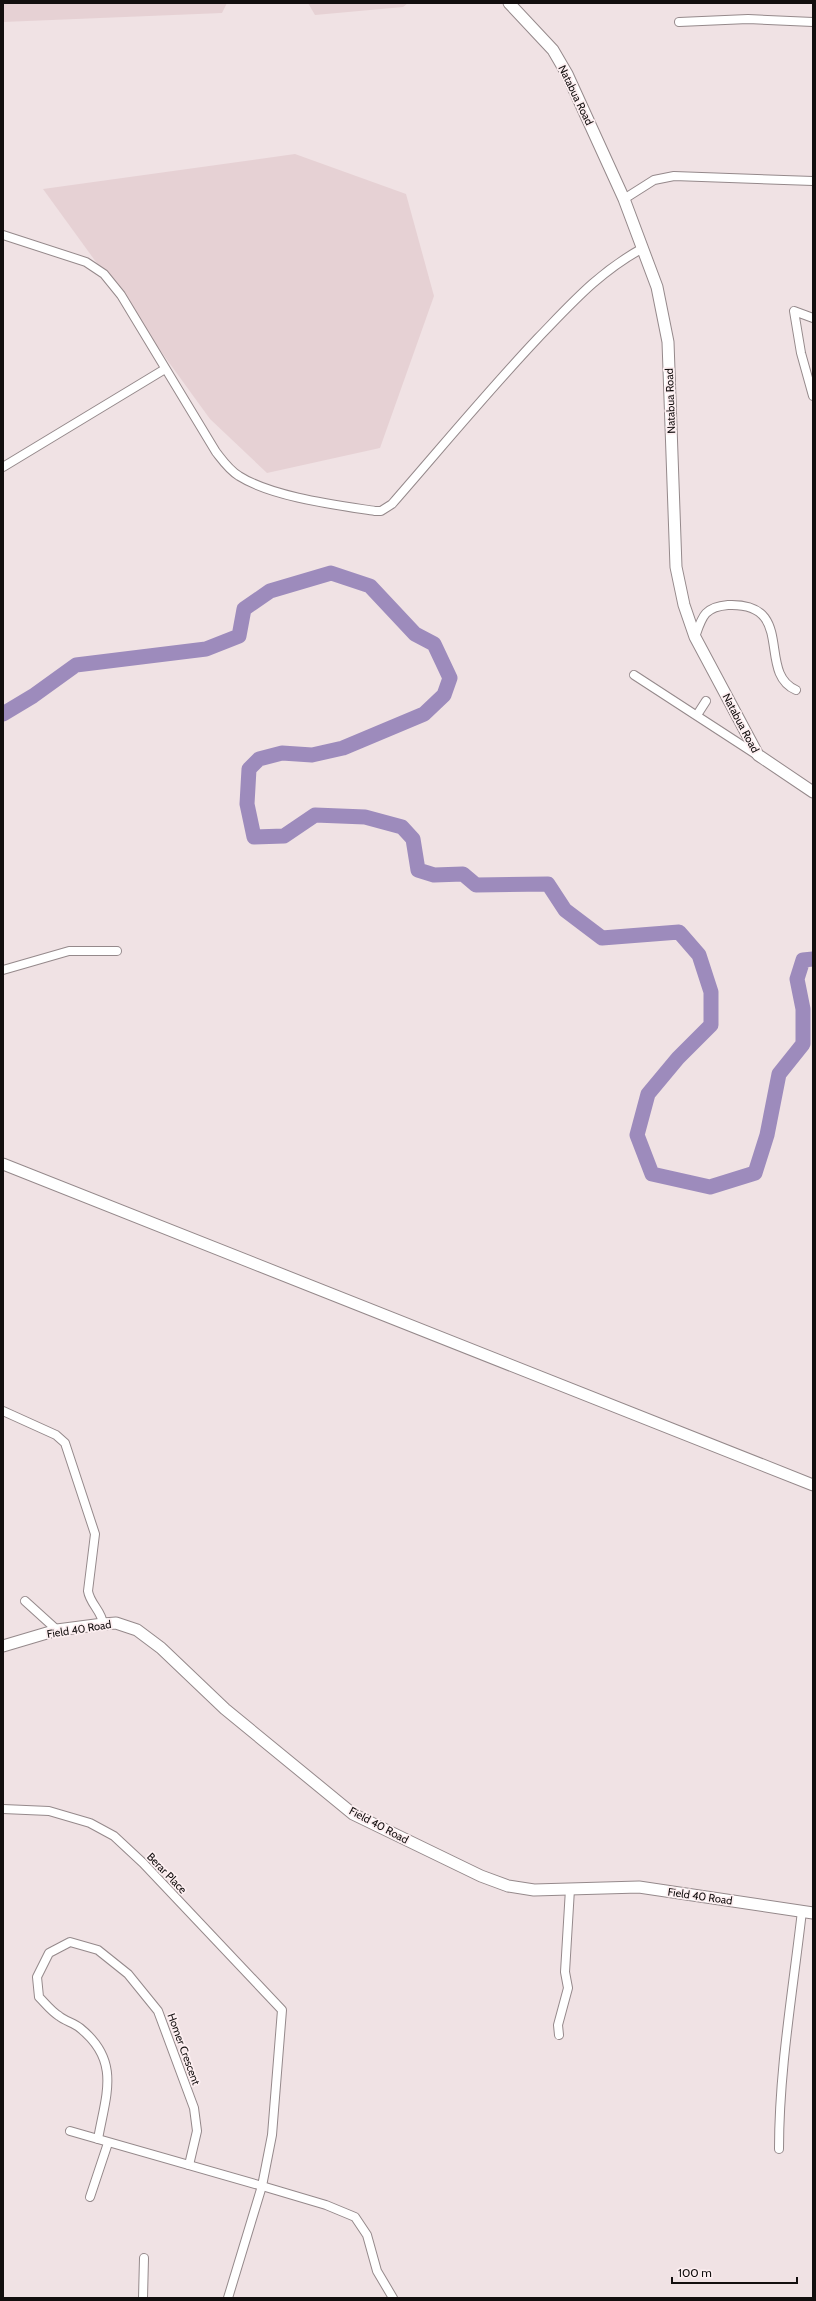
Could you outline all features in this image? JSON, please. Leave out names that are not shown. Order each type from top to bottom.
[{"type":"street","name":"Natabua Road","points":[[512,4],[553,50],[567,74],[624,199],[657,287],[668,342],[676,567],[684,605],[695,637],[758,755],[813,792]]},
{"type":"street","points":[[679,22],[748,19],[813,22]]},
{"type":"street","points":[[624,199],[654,180],[674,176],[813,181]]},
{"type":"street","points":[[3,235],[75,258],[104,274],[121,296],[216,452],[228,467],[239,476],[264,488],[292,495],[338,505],[381,511],[392,504],[509,369],[589,284],[620,260],[643,248]]},
{"type":"street","points":[[813,318],[794,311],[801,353],[813,396]]},
{"type":"street","points":[[3,466],[165,369]]},
{"type":"street","points":[[695,637],[703,615],[711,608],[730,605],[748,608],[763,614],[771,625],[773,649],[783,678],[796,690]]},
{"type":"street","points":[[634,675],[758,755]]},
{"type":"street","points":[[697,715],[706,701]]},
{"type":"street","points":[[3,970],[69,951],[117,951]]},
{"type":"street","points":[[3,1164],[813,1485]]},
{"type":"street","points":[[3,1411],[56,1435],[65,1443],[95,1534],[88,1591],[89,1599],[103,1618],[103,1624]]},
{"type":"street","points":[[25,1601],[57,1630]]},
{"type":"street","name":"Field 40 Road","points":[[3,1646],[57,1630],[103,1624],[116,1623],[137,1630],[161,1648],[225,1709],[354,1814],[481,1876],[508,1886],[534,1890],[639,1887],[813,1913]]},
{"type":"street","name":"Berar Place","points":[[3,1810],[49,1811],[90,1823],[114,1836],[143,1863],[282,2010],[272,2135],[262,2186]]},
{"type":"street","points":[[559,2035],[558,2025],[568,1988],[565,1972],[570,1889]]},
{"type":"street","points":[[779,2149],[779,2124],[786,2044],[802,1911]]},
{"type":"street","name":"Homer Crescent","points":[[98,2138],[107,2087],[108,2065],[98,2046],[80,2027],[59,2016],[38,1997],[37,1977],[49,1953],[70,1942],[98,1950],[116,1964],[128,1974],[158,2011],[194,2108],[197,2131],[188,2165]]},
{"type":"street","points":[[70,2131],[98,2138],[108,2144],[188,2165],[326,2205],[355,2217],[366,2235],[377,2270],[393,2298]]},
{"type":"street","points":[[90,2197],[108,2144]]},
{"type":"street","points":[[228,2298],[262,2186]]},
{"type":"street","points":[[143,2298],[144,2258]]},
{"type":"shaded area","points":[[3,3],[227,3],[222,13],[3,22]]},
{"type":"shaded area","points":[[308,3],[408,3],[403,7],[315,15]]},
{"type":"shaded area","points":[[295,154],[406,194],[434,296],[380,448],[267,473],[210,419],[43,189]]},
{"type":"waterway","points":[[3,714],[33,696],[76,665],[206,649],[239,636],[244,609],[270,591],[331,573],[370,586],[415,634],[434,644],[450,678],[444,695],[424,714],[343,748],[312,755],[282,753],[259,759],[249,769],[247,804],[254,837],[284,836],[315,815],[365,817],[402,827],[413,839],[418,870],[434,875],[463,874],[476,885],[548,884],[565,910],[602,938],[679,932],[699,955],[711,992],[711,1025],[678,1058],[648,1094],[637,1135],[652,1174],[710,1187],[755,1173],[767,1135],[779,1074],[803,1044],[803,1009],[797,979],[803,960],[813,959]]}]
